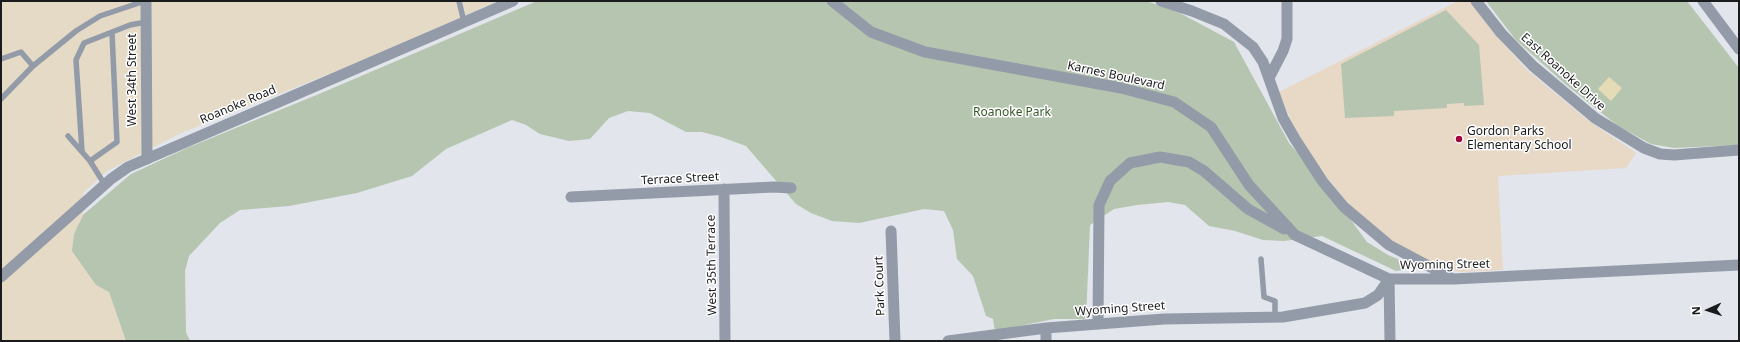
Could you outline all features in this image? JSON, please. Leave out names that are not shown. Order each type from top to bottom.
[{"type":"street","name":"West 34th Street","points":[[145,1],[147,159]]},
{"type":"street","name":"Roanoke Road","points":[[1,277],[105,185],[128,167],[513,1]]},
{"type":"street","name":"Karnes Boulevard","points":[[832,1],[871,32],[925,52],[1121,88],[1174,102],[1211,127],[1249,185],[1295,235],[1389,279]]},
{"type":"street","points":[[1161,1],[1192,10],[1224,24],[1253,47],[1263,62],[1283,118],[1323,182],[1344,207],[1389,245],[1454,279]]},
{"type":"street","points":[[1269,78],[1283,51],[1287,39],[1287,1]]},
{"type":"street","name":"East Roanoke Drive","points":[[1476,1],[1501,33],[1576,104],[1595,118],[1644,148],[1660,154],[1674,155],[1739,150]]},
{"type":"street","points":[[1703,1],[1739,49]]},
{"type":"street","points":[[1098,324],[1098,205],[1110,181],[1130,163],[1160,157],[1189,162],[1204,171],[1248,209],[1295,235]]},
{"type":"street","name":"Terrace Street","points":[[571,197],[724,189],[774,187],[791,188]]},
{"type":"street","name":"West 35th Terrace","points":[[724,189],[726,341]]},
{"type":"street","name":"Park Court","points":[[891,231],[895,341]]},
{"type":"street","name":"Wyoming Street","points":[[948,341],[1046,328],[1164,319],[1275,317],[1365,303],[1378,294],[1389,279],[1454,279],[1739,264]]},
{"type":"street","points":[[1389,279],[1390,341]]},
{"type":"street","points":[[1046,328],[1046,341]]},
{"type":"lane","points":[[1,99],[33,66],[76,31],[100,16],[145,1]]},
{"type":"lane","points":[[459,1],[464,22]]},
{"type":"lane","points":[[82,152],[76,60],[84,44],[130,25],[146,22]]},
{"type":"lane","points":[[90,161],[117,142],[112,33]]},
{"type":"lane","points":[[1,59],[21,52],[33,66]]},
{"type":"lane","points":[[68,136],[90,161],[105,185]]},
{"type":"lane","points":[[1261,259],[1264,297],[1274,301],[1275,317]]},
{"type":"shaded area","points":[[1,1],[498,1],[351,65],[179,134],[107,171],[83,193],[83,215],[74,234],[96,285],[109,292],[126,341],[1,341]]},
{"type":"shaded area","name":"Gordon Parks Elementary School","points":[[1458,1],[1470,1],[1488,26],[1526,69],[1586,119],[1636,153],[1626,168],[1498,176],[1503,270],[1459,272],[1430,264],[1389,242],[1349,205],[1315,162],[1293,125],[1279,92]]},
{"type":"green space","name":"Roanoke Park","points":[[537,1],[1146,1],[1176,11],[1234,42],[1289,143],[1323,182],[1367,242],[1388,255],[1405,262],[1406,268],[1396,271],[1322,236],[1284,241],[1263,240],[1235,231],[1209,226],[1185,205],[1168,202],[1137,205],[1114,209],[1090,225],[1086,319],[1054,319],[995,331],[993,319],[986,316],[973,276],[957,259],[953,230],[944,211],[924,209],[859,223],[832,221],[811,213],[796,204],[746,146],[702,132],[686,132],[650,113],[628,111],[609,118],[590,139],[569,141],[540,134],[526,125],[512,120],[446,149],[412,176],[357,193],[289,206],[240,210],[220,223],[189,256],[185,271],[186,332],[190,341],[126,341],[109,292],[96,285],[72,251],[74,234],[83,215],[131,174],[187,148],[319,94]]},
{"type":"green space","points":[[1486,1],[1687,1],[1739,68],[1739,145],[1674,148],[1651,144],[1618,126],[1564,83],[1515,39]]},
{"type":"green space","points":[[1446,10],[1479,45],[1484,105],[1464,106],[1464,103],[1447,104],[1447,108],[1394,111],[1394,116],[1345,118],[1341,64]]},
{"type":"sand","points":[[1609,77],[1622,88],[1611,101],[1598,89]]},
{"type":"place","name":"Gordon Parks Elementary School","points":[[1459,139]]}]
